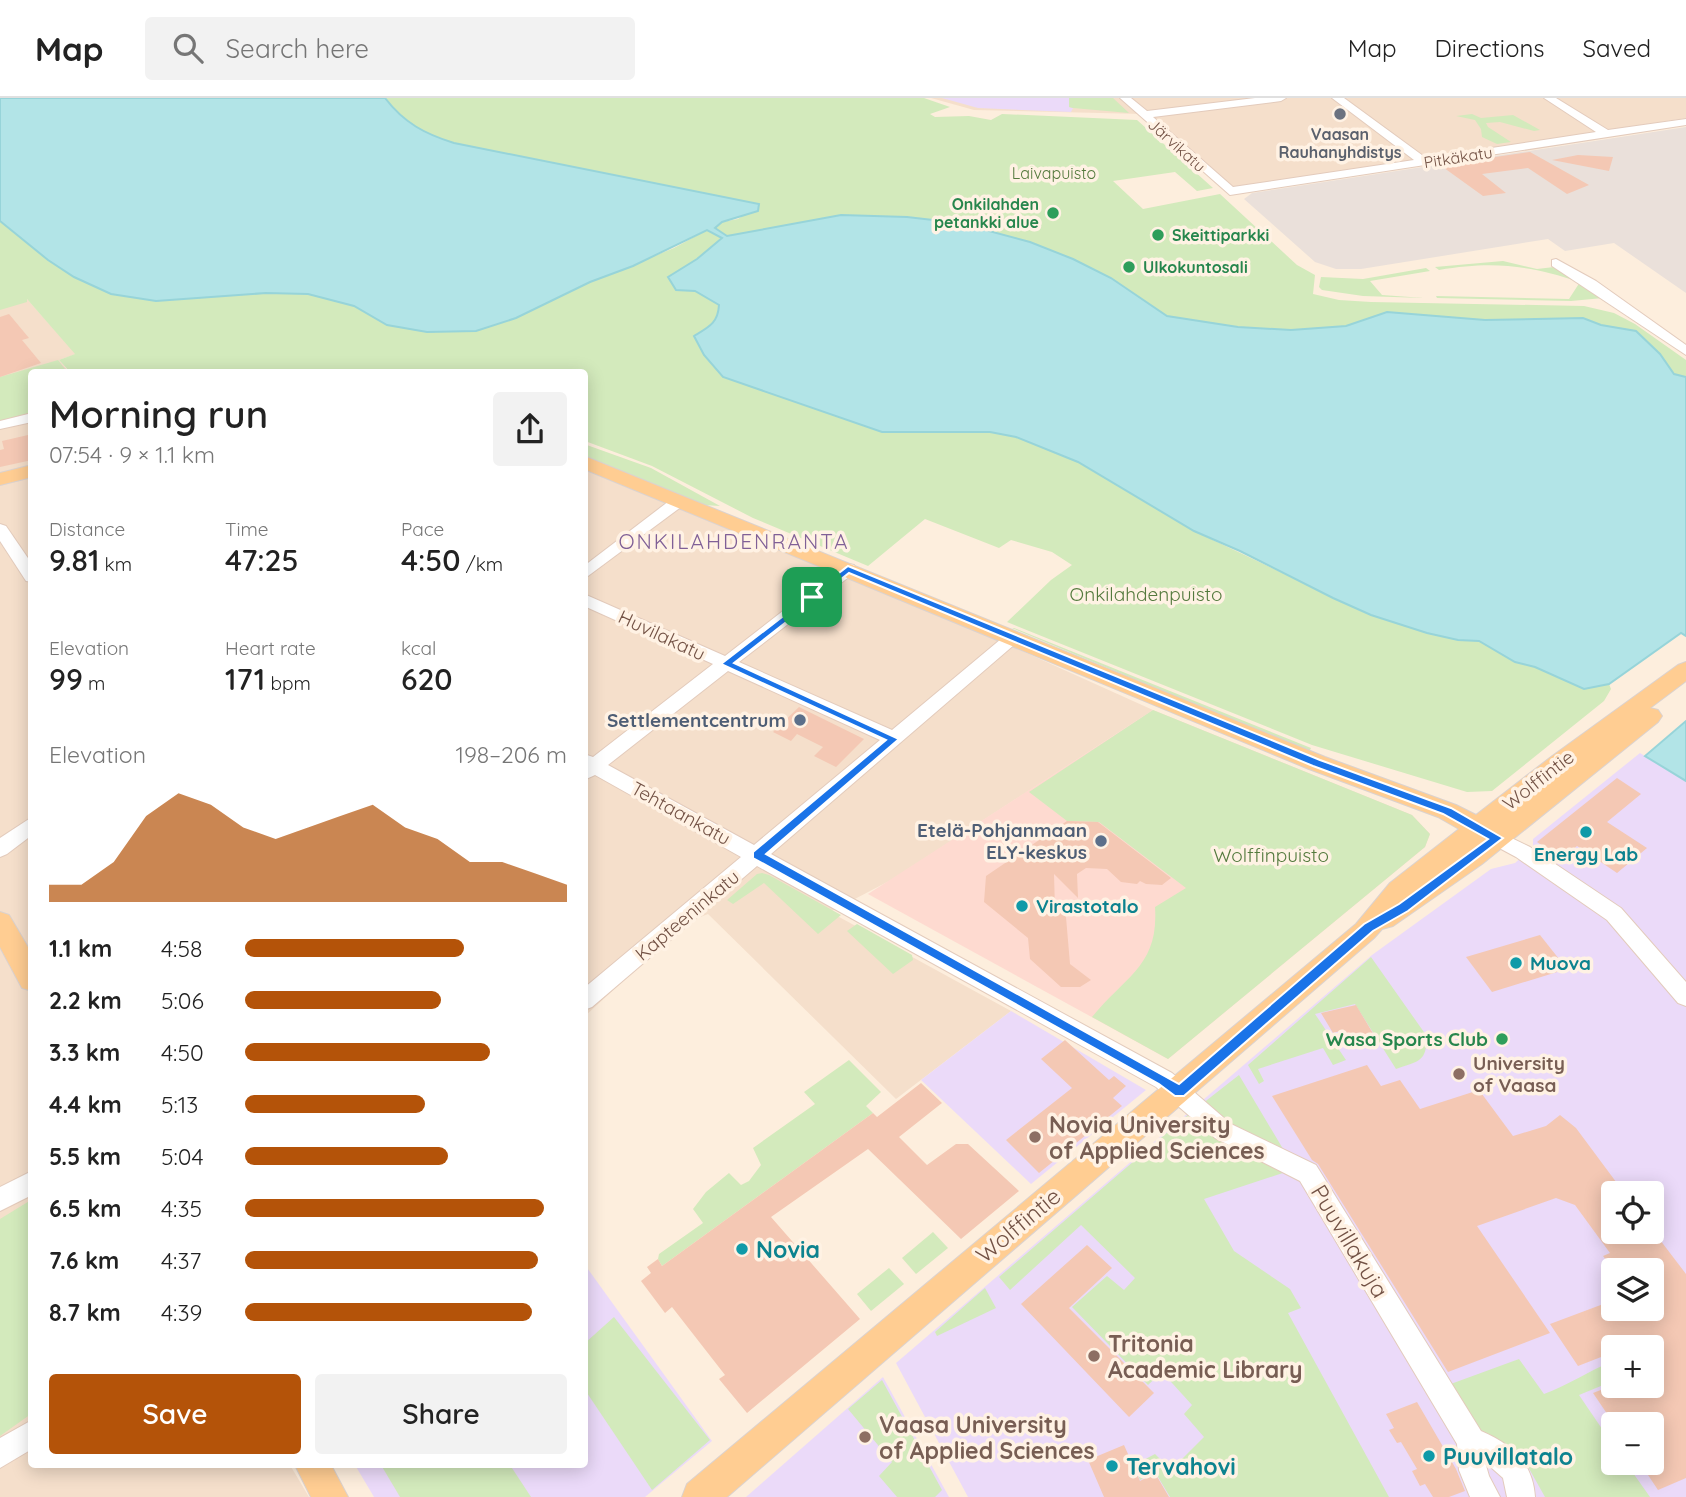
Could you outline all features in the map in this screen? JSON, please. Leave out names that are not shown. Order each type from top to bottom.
[{"type":"main road","points":[[588,464],[1317,763],[1447,811],[1487,833]]},
{"type":"main road","points":[[0,479],[28,472]]},
{"type":"main road","name":"Wolffintie","points":[[1487,833],[1559,763],[1686,670]]},
{"type":"main road","name":"Wolffintie","points":[[700,1497],[975,1261],[1180,1092],[1369,928],[1399,890],[1487,833],[1686,689]]},
{"type":"main road","points":[[0,922],[28,973]]},
{"type":"main road","points":[[314,1468],[330,1497]]},
{"type":"street","name":"Järvikatu","points":[[1125,98],[1230,191]]},
{"type":"street","points":[[1144,115],[1281,98]]},
{"type":"street","points":[[1336,98],[1423,162]]},
{"type":"street","points":[[1549,98],[1606,134]]},
{"type":"street","name":"Pitkäkatu","points":[[1230,191],[1686,122]]},
{"type":"street","points":[[1556,263],[1591,284],[1686,351]]},
{"type":"street","points":[[0,425],[28,418]]},
{"type":"street","points":[[588,571],[679,500]]},
{"type":"street","points":[[0,529],[28,571]]},
{"type":"street","points":[[588,767],[848,569]]},
{"type":"street","name":"Huvilakatu","points":[[588,601],[894,739]]},
{"type":"street","name":"Kapteeninkatu","points":[[588,998],[1013,638]]},
{"type":"street","name":"Tehtaankatu","points":[[588,767],[757,855],[1158,1076],[1180,1092]]},
{"type":"street","points":[[0,849],[28,827]]},
{"type":"street","points":[[1487,833],[1523,852],[1614,915],[1686,997]]},
{"type":"street","name":"Puuvillakuja","points":[[1180,1092],[1190,1104],[1223,1131],[1308,1173],[1471,1441],[1470,1459],[1474,1477],[1486,1497]]},
{"type":"street","points":[[0,1200],[28,1184]]},
{"type":"street","points":[[0,1454],[28,1436]]},
{"type":"street","points":[[1471,1441],[1493,1449],[1511,1463],[1522,1485],[1521,1497]]},
{"type":"shaded area","points":[[931,98],[1686,98],[1686,118],[1225,189],[1142,114],[974,110]]},
{"type":"shaded area","points":[[942,98],[1069,98],[1069,107],[1073,108],[1071,112],[978,108]]},
{"type":"shaded area","points":[[1686,127],[1686,293],[1614,243],[1565,251],[1548,239],[1361,269],[1336,269],[1315,262],[1244,199],[1252,193]]},
{"type":"shaded area","points":[[27,299],[76,354],[59,360],[67,369],[28,369],[28,1468],[292,1468],[309,1497],[0,1497],[0,308]]},
{"type":"shaded area","points":[[588,471],[1002,642],[1153,710],[891,880],[830,912],[1011,1011],[896,1099],[708,914],[688,922],[588,1013]]},
{"type":"shaded area","name":"Wolffinpuisto","points":[[1153,710],[1412,815],[1430,834],[1425,847],[1168,1059],[868,894]]},
{"type":"shaded area","name":"University of Vaasa","points":[[1640,753],[1686,781],[1686,1497],[968,1497],[896,1363],[1372,955],[1491,869],[1515,863],[1533,847],[1533,839]]},
{"type":"shaded area","name":"Novia University of Applied Sciences","points":[[1011,1011],[1146,1090],[1031,1184],[921,1080]]},
{"type":"shaded area","points":[[588,1269],[712,1441],[645,1497],[374,1497],[357,1468],[588,1468]]},
{"type":"shaded area","name":"Vaasa University of Applied Sciences","points":[[883,1377],[949,1497],[746,1497]]},
{"type":"green space","name":"Laivapuisto","points":[[385,98],[924,98],[950,107],[930,114],[935,117],[969,116],[991,120],[1002,114],[1137,120],[1213,188],[1197,191],[1175,172],[1113,181],[1143,209],[1220,194],[1297,265],[1315,275],[1313,294],[1339,300],[1371,302],[1584,306],[1614,313],[1635,324],[1686,360],[1686,377],[1674,374],[1660,354],[1636,331],[1601,325],[1583,318],[1485,320],[1387,312],[1346,326],[1291,330],[1238,327],[1167,316],[1111,278],[1073,259],[1030,242],[959,223],[907,217],[841,215],[727,236],[715,228],[722,222],[738,219],[759,204],[454,143],[416,127],[399,114]]},
{"type":"green space","points":[[1069,98],[1113,98],[1129,113],[1069,107]]},
{"type":"green space","points":[[1472,114],[1481,118],[1513,115],[1540,130],[1534,131],[1500,122],[1486,123],[1511,142],[1497,144],[1482,137],[1481,129],[1475,120],[1456,116]]},
{"type":"green space","name":"Onkilahdenpuisto","points":[[0,221],[24,240],[197,298],[266,293],[308,294],[354,306],[387,325],[427,332],[476,331],[516,318],[590,282],[674,248],[707,230],[722,238],[697,259],[668,277],[676,290],[695,291],[719,305],[718,316],[711,326],[723,377],[882,432],[990,432],[1016,437],[1078,462],[1194,531],[1371,615],[1427,633],[1458,640],[1479,641],[1515,662],[1535,667],[1584,689],[1609,684],[1611,689],[1604,701],[1492,791],[1467,792],[1312,745],[1007,622],[1051,580],[1072,565],[1052,552],[1011,540],[999,548],[925,519],[868,566],[753,518],[652,466],[588,442],[588,369],[67,369],[59,360],[75,354],[27,299],[27,302],[0,310]]},
{"type":"green space","points":[[1503,261],[1537,269],[1554,267],[1582,282],[1603,298],[1571,301],[1437,298],[1436,296],[1569,299],[1580,282],[1510,266],[1439,270],[1435,267]]},
{"type":"green space","points":[[1426,268],[1430,271],[1370,281],[1382,295],[1424,298],[1363,296],[1322,290],[1319,287],[1321,277],[1363,279]]},
{"type":"green space","points":[[58,360],[65,369],[28,369],[28,414],[0,421],[0,377]]},
{"type":"green space","points":[[588,445],[651,468],[720,506],[704,505],[588,457]]},
{"type":"green space","points":[[1014,628],[1311,748],[1309,752]]},
{"type":"green space","name":"Wolffinpuisto","points":[[1153,710],[1412,815],[1430,834],[1425,847],[1168,1059],[1092,1017],[1146,957],[1155,927],[1155,907],[1186,888],[1099,822],[1067,821],[1029,792]]},
{"type":"green space","points":[[762,873],[841,915],[818,934],[764,883],[733,904],[727,900],[757,874]]},
{"type":"green space","points":[[857,924],[912,955],[913,960],[893,974],[847,931]]},
{"type":"green space","points":[[1371,957],[1426,1035],[1423,1056],[1416,1062],[1396,1069],[1355,1004],[1315,1014],[1346,1060],[1333,1065],[1323,1048],[1258,1069],[1264,1081],[1259,1084],[1248,1065]]},
{"type":"green space","points":[[849,1060],[881,1092],[866,1106],[873,1113],[662,1266],[658,1259],[659,1254],[703,1223],[693,1209],[706,1192],[729,1173],[741,1185],[749,1181],[761,1165],[753,1148],[815,1104],[804,1092]]},
{"type":"green space","points":[[1239,1075],[1295,1169],[1204,1199],[1234,1251],[1290,1289],[1301,1308],[1288,1313],[1389,1497],[1170,1497],[1155,1472],[1140,1480],[1134,1465],[1155,1454],[1171,1470],[1204,1437],[1184,1414],[1192,1405],[1162,1372],[1148,1385],[1072,1307],[1107,1276],[1124,1290],[1135,1278],[1081,1225],[1010,1290],[999,1277],[1184,1118]]},
{"type":"green space","points":[[28,1202],[28,1416],[0,1436],[0,1219]]},
{"type":"green space","points":[[933,1232],[948,1248],[916,1274],[902,1258]]},
{"type":"green space","points":[[889,1268],[904,1284],[871,1311],[857,1294]]},
{"type":"green space","points":[[985,1288],[996,1308],[937,1336],[935,1332]]},
{"type":"green space","points":[[614,1317],[710,1440],[652,1490],[588,1394],[588,1340]]},
{"type":"green space","points":[[1519,1359],[1544,1394],[1601,1367],[1601,1386],[1579,1395],[1601,1427],[1601,1475],[1634,1475],[1650,1497],[1545,1497],[1527,1465],[1480,1433],[1448,1385]]},
{"type":"green space","points":[[882,1380],[942,1490],[935,1497],[897,1497],[879,1476],[892,1462],[848,1409]]},
{"type":"green space","points":[[383,1468],[512,1468],[531,1497],[400,1497]]},
{"type":"water","points":[[0,98],[385,98],[416,127],[454,143],[759,204],[758,211],[722,222],[715,228],[727,236],[841,215],[907,217],[959,223],[1030,242],[1111,278],[1167,316],[1238,327],[1291,330],[1346,326],[1387,312],[1485,320],[1583,318],[1601,325],[1636,331],[1660,354],[1674,374],[1686,377],[1686,636],[1681,633],[1609,684],[1584,689],[1535,667],[1515,662],[1479,641],[1458,640],[1427,633],[1371,615],[1194,531],[1078,462],[1016,437],[990,432],[882,432],[723,377],[704,355],[694,336],[715,320],[719,305],[695,291],[676,290],[668,277],[697,259],[722,238],[707,230],[516,318],[476,331],[427,332],[387,325],[354,306],[308,294],[266,293],[156,301],[111,294],[74,277],[48,260],[0,221]]},
{"type":"water","points":[[1686,721],[1686,781],[1645,756]]},
{"type":"building","points":[[1530,152],[1589,185],[1567,194],[1528,168],[1482,174],[1506,193],[1483,196],[1440,165]]},
{"type":"building","points":[[1578,155],[1613,157],[1609,171],[1552,160]]},
{"type":"building","points":[[9,314],[29,338],[22,340],[41,363],[0,377],[0,317]]},
{"type":"building","points":[[28,435],[28,461],[0,467],[0,450],[4,449],[2,441]]},
{"type":"building","points":[[799,707],[864,739],[836,767],[814,756],[823,747],[797,734],[791,741],[773,732]]},
{"type":"building","name":"Energy Lab","points":[[1617,778],[1641,794],[1607,822],[1647,848],[1617,873],[1577,846],[1562,859],[1537,842]]},
{"type":"building","name":"Virastotalo","points":[[1067,821],[1098,822],[1171,878],[1162,885],[1140,881],[1137,884],[1121,882],[1107,869],[1086,868],[1077,874],[1078,898],[1054,874],[1055,909],[1066,917],[1070,964],[1091,980],[1080,987],[1061,987],[1030,959],[1028,938],[984,902],[986,876]]},
{"type":"building","name":"Muova","points":[[1540,935],[1567,969],[1492,992],[1466,957]]},
{"type":"building","points":[[1356,1005],[1377,1040],[1349,1047],[1340,1031],[1333,1033],[1321,1013]]},
{"type":"building","points":[[1065,1040],[1109,1080],[1114,1076],[1126,1086],[1113,1098],[1122,1106],[1039,1173],[1006,1140],[1072,1088],[1041,1059]]},
{"type":"building","points":[[1367,1065],[1381,1086],[1400,1080],[1420,1109],[1479,1090],[1513,1136],[1546,1126],[1560,1115],[1576,1128],[1615,1181],[1601,1181],[1601,1241],[1575,1205],[1556,1198],[1477,1226],[1550,1333],[1448,1372],[1318,1164],[1312,1160],[1272,1096]]},
{"type":"building","name":"Novia","points":[[921,1083],[942,1103],[899,1137],[927,1165],[956,1144],[968,1144],[1019,1191],[961,1239],[868,1149],[771,1217],[860,1319],[747,1413],[719,1379],[725,1375],[672,1307],[665,1313],[641,1281],[651,1273],[647,1267],[658,1259],[662,1266],[873,1113],[877,1117]]},
{"type":"building","points":[[1603,1244],[1663,1244],[1686,1274],[1686,1478],[1658,1490],[1648,1475],[1664,1475],[1664,1412],[1606,1412],[1593,1393],[1601,1390],[1601,1398],[1664,1398],[1664,1335],[1601,1335],[1601,1357],[1578,1366],[1550,1324],[1601,1305],[1601,1321],[1664,1321],[1664,1258],[1603,1256],[1610,1253]]},
{"type":"building","name":"Tritonia Academic Library","points":[[1087,1245],[1112,1268],[1069,1308],[1154,1393],[1129,1417],[1021,1304]]},
{"type":"building","name":"Puuvillatalo","points":[[1417,1402],[1456,1469],[1465,1491],[1449,1497],[1433,1497],[1425,1484],[1420,1486],[1412,1471],[1417,1469],[1401,1442],[1397,1443],[1389,1430],[1394,1428],[1386,1414]]},
{"type":"building","name":"Tervahovi","points":[[1124,1445],[1140,1481],[1155,1473],[1169,1497],[1104,1497],[1088,1460]]},
{"type":"place","name":"Vaasan Rauhanyhdistys","points":[[1340,114]]},
{"type":"place","name":"Onkilahden petankki alue","points":[[1053,213]]},
{"type":"place","name":"Skeittiparkki","points":[[1158,235]]},
{"type":"place","name":"Ulkokuntosali","points":[[1129,267]]},
{"type":"place","name":"Settlementcentrum","points":[[800,720]]},
{"type":"place","name":"Energy Lab","points":[[1586,832]]},
{"type":"place","name":"Etelä-Pohjanmaan ELY-keskus","points":[[1101,841]]},
{"type":"place","name":"Virastotalo","points":[[1022,906]]},
{"type":"place","name":"Muova","points":[[1516,963]]},
{"type":"place","name":"Wasa Sports Club","points":[[1502,1039]]},
{"type":"place","name":"University of Vaasa","points":[[1459,1074]]},
{"type":"place","name":"Novia University of Applied Sciences","points":[[1035,1137]]},
{"type":"place","name":"Novia","points":[[742,1249]]},
{"type":"place","name":"Tritonia Academic Library","points":[[1094,1356]]},
{"type":"place","name":"Vaasa University of Applied Sciences","points":[[865,1437]]},
{"type":"place","name":"Puuvillatalo","points":[[1429,1456]]},
{"type":"place","name":"Tervahovi","points":[[1112,1466]]},
{"type":"district","name":"ONKILAHDENRANTA","points":[[734,541]]},
{"type":"route","points":[[848,569],[1317,763],[1447,811],[1497,838],[1404,908],[1369,928],[1229,1046],[1180,1092],[1164,1080],[757,855],[894,739],[726,664],[812,597],[848,569]]}]
